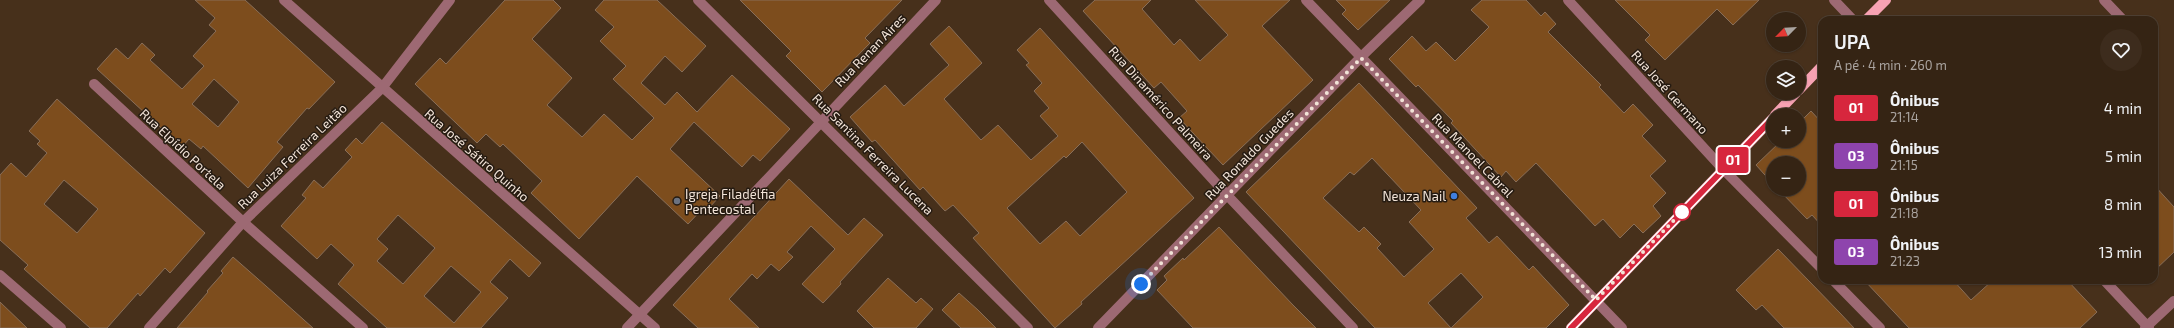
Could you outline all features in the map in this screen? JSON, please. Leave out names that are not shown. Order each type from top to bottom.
[{"type":"main road","points":[[1870,16],[1886,0]]},
{"type":"main road","points":[[1806,83],[1818,70]]},
{"type":"main road","points":[[1782,108],[1790,100]]},
{"type":"main road","points":[[1570,328],[1766,125]]},
{"type":"street","name":"Rua José Sátiro Quinho","points":[[284,0],[655,328]]},
{"type":"street","name":"Rua Luiza Ferreira Leitão","points":[[149,328],[243,222],[382,88],[450,0]]},
{"type":"street","name":"Rua Santina Ferreira Lucena","points":[[698,0],[1028,328]]},
{"type":"street","name":"Rua Renan Aires","points":[[627,328],[820,120],[936,0]]},
{"type":"street","name":"Rua Dinamérico Palmeira","points":[[1050,0],[1227,195],[1353,328]]},
{"type":"street","name":"Rua Manoel Cabral","points":[[1306,0],[1622,328]]},
{"type":"street","name":"Rua Ronaldo Guedes","points":[[1098,328],[1361,58],[1420,0]]},
{"type":"street","name":"Rua José Germano","points":[[1568,0],[1724,169],[1818,265]]},
{"type":"street","points":[[1834,0],[1849,16]]},
{"type":"street","points":[[2104,0],[2119,16]]},
{"type":"street","name":"Rua Elpídio Portela","points":[[94,84],[243,222],[363,328]]},
{"type":"street","points":[[0,275],[61,328]]},
{"type":"street","points":[[1837,284],[1880,328]]},
{"type":"street","points":[[2108,284],[2147,327],[2174,301]]},
{"type":"building","points":[[195,0],[245,0],[335,82],[309,109],[307,108],[277,142],[283,147],[248,188],[203,146],[201,149],[189,139],[182,147],[97,69],[116,48],[128,59],[142,43],[155,55],[150,60],[182,89],[204,66],[193,56],[216,31],[209,25],[215,18]],"holes":[[[214,79],[239,102],[218,127],[192,104]]]},
{"type":"building","points":[[505,0],[553,0],[561,8],[532,39],[572,78],[547,105],[582,137],[604,114],[632,140],[654,118],[613,79],[626,66],[600,41],[614,27],[595,10],[604,0],[657,0],[706,46],[682,72],[665,56],[641,83],[665,105],[677,92],[697,112],[732,75],[790,129],[760,161],[753,155],[742,167],[694,122],[670,149],[720,196],[708,209],[705,206],[688,224],[637,176],[579,239],[531,193],[542,181],[503,144],[500,147],[486,134],[477,143],[415,84],[440,58],[446,64]]},
{"type":"building","points":[[740,0],[902,0],[865,38],[870,43],[822,92],[786,56],[791,51]]},
{"type":"building","points":[[1095,0],[1151,0],[1142,9],[1174,45],[1180,39],[1200,61],[1228,35],[1195,0],[1290,0],[1262,26],[1313,80],[1223,165],[1179,118],[1187,111],[1161,82],[1154,88],[1083,11]]},
{"type":"building","points":[[1336,0],[1390,0],[1358,30],[1342,14],[1346,10]]},
{"type":"building","points":[[1482,0],[1526,0],[1541,16],[1545,12],[1556,24],[1548,32],[1601,85],[1599,87],[1624,113],[1633,104],[1653,125],[1642,136],[1666,161],[1650,176],[1666,193],[1653,206],[1661,216],[1643,233],[1634,224],[1620,238],[1603,219],[1595,226],[1536,163],[1516,182],[1506,171],[1501,177],[1451,123],[1453,121],[1418,85],[1416,87],[1389,59],[1412,36],[1426,51],[1436,42],[1455,61],[1489,27],[1471,10]]},
{"type":"building","points":[[1615,0],[1759,0],[1733,25],[1717,9],[1665,60],[1645,40],[1650,35]]},
{"type":"building","points":[[949,26],[982,63],[944,99],[981,140],[998,125],[1031,160],[1058,136],[1040,116],[1049,108],[1034,91],[1042,83],[1026,65],[1029,63],[1017,50],[1040,28],[1194,198],[1081,302],[1082,304],[1055,328],[973,238],[979,233],[953,205],[945,211],[923,187],[920,190],[875,140],[872,142],[850,117],[885,85],[904,106],[949,65],[930,44]],"holes":[[[1082,142],[1127,192],[1080,236],[1066,221],[1040,244],[1007,208],[1064,156],[1066,158]]]},
{"type":"building","points":[[1359,83],[1477,208],[1466,218],[1489,243],[1497,236],[1529,270],[1533,266],[1569,305],[1546,328],[1451,328],[1375,328],[1246,192]],"holes":[[[1372,158],[1421,210],[1409,222],[1434,249],[1404,277],[1377,248],[1381,244],[1364,227],[1359,232],[1323,198],[1350,172],[1354,175]],[[1461,273],[1483,297],[1451,328],[1428,303]]]},
{"type":"building","points":[[57,99],[205,233],[170,273],[165,268],[140,296],[138,293],[107,328],[90,328],[24,269],[28,265],[0,240],[0,175],[11,163],[26,177],[47,153],[37,144],[40,141],[29,131]],"holes":[[[64,180],[98,209],[77,233],[44,204]]]},
{"type":"building","points":[[1811,111],[1818,119],[1818,222],[1812,215],[1807,219],[1785,196],[1806,196],[1806,156],[1766,156],[1766,176],[1756,165],[1774,148],[1806,148],[1806,116]]},
{"type":"building","points":[[382,122],[541,263],[529,277],[510,259],[490,282],[508,298],[481,328],[387,328],[338,284],[354,265],[331,244],[317,259],[281,226],[306,198],[302,195],[314,180],[323,188],[352,157],[345,150],[356,138],[362,144]],"holes":[[[398,215],[435,248],[403,284],[377,261],[388,249],[377,239]],[[451,266],[481,292],[454,323],[424,296]]]},
{"type":"building","points":[[789,179],[848,235],[864,218],[883,235],[823,303],[802,284],[835,249],[811,226],[787,252],[793,257],[779,271],[771,264],[757,279],[752,274],[729,299],[759,328],[698,328],[673,305]]},
{"type":"building","points":[[2158,189],[2174,207],[2174,252],[2158,267]]},
{"type":"building","points":[[1219,227],[1316,328],[1193,328],[1157,290],[1167,280],[1164,276],[1183,258],[1184,260]]},
{"type":"building","points":[[1778,249],[1854,328],[1784,328],[1762,305],[1756,310],[1736,290]]},
{"type":"building","points":[[233,257],[313,328],[177,328],[223,273],[221,271]]},
{"type":"building","points":[[888,278],[916,303],[921,298],[933,309],[916,328],[874,328],[857,311]]},
{"type":"building","points":[[1868,284],[1957,284],[1971,300],[1989,284],[2071,284],[2097,312],[2080,328],[1909,328]]},
{"type":"building","points":[[959,293],[996,328],[961,328],[942,310]]},
{"type":"building","points":[[0,302],[27,328],[0,328]]},
{"type":"bus line","name":"01","points":[[1571,328],[1596,300],[1766,125]]},
{"type":"place","name":"Neuza Nail","points":[[1454,196]]},
{"type":"place","name":"Igreja Filadélfia Pentecostal","points":[[677,201]]},
{"type":"route","points":[[1141,284],[1361,58],[1596,300],[1682,212]]}]
